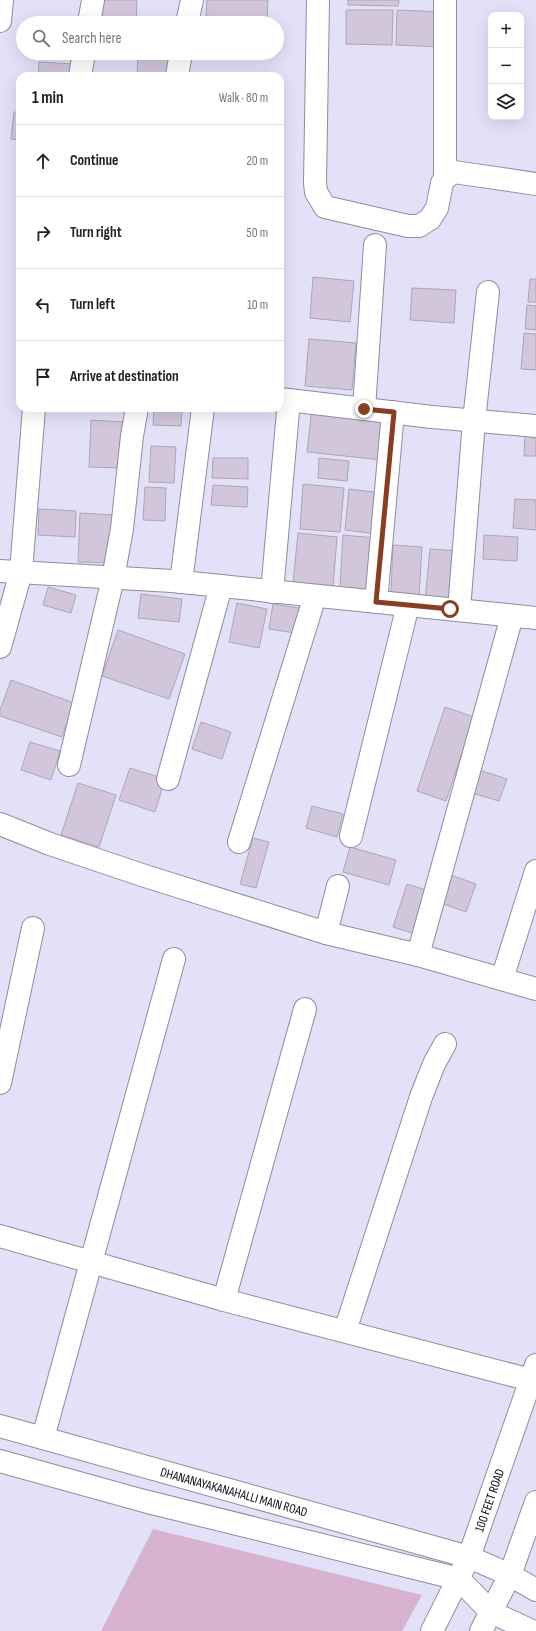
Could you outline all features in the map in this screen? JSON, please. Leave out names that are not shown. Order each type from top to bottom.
[{"type":"street","points":[[0,21],[2,0]]},
{"type":"street","points":[[90,16],[93,0]]},
{"type":"street","points":[[189,16],[192,0]]},
{"type":"street","points":[[318,0],[315,183],[316,192],[325,207],[408,226],[419,226],[430,218],[437,208],[442,183],[445,178],[454,172],[536,184]]},
{"type":"street","points":[[445,0],[445,178]]},
{"type":"street","points":[[81,72],[83,60]]},
{"type":"street","points":[[178,72],[180,60]]},
{"type":"street","points":[[364,409],[375,245]]},
{"type":"street","points":[[459,610],[474,421],[488,292]]},
{"type":"street","points":[[284,400],[474,421],[536,426]]},
{"type":"street","points":[[0,647],[33,412]]},
{"type":"street","points":[[69,765],[113,578],[122,528],[132,436],[136,412]]},
{"type":"street","points":[[181,582],[202,412]]},
{"type":"street","points":[[272,592],[283,412]]},
{"type":"street","points":[[376,602],[394,412]]},
{"type":"street","points":[[10,572],[181,582],[536,618]]},
{"type":"street","points":[[168,779],[221,586]]},
{"type":"street","points":[[239,842],[315,596]]},
{"type":"street","points":[[351,836],[408,605]]},
{"type":"street","points":[[418,955],[512,616]]},
{"type":"street","points":[[0,824],[50,844],[142,875],[326,933],[418,955],[536,989]]},
{"type":"street","points":[[502,979],[536,871]]},
{"type":"street","points":[[326,933],[338,886]]},
{"type":"street","points":[[0,1083],[33,928]]},
{"type":"street","points":[[43,1438],[174,960]]},
{"type":"street","points":[[224,1300],[305,1008]]},
{"type":"street","points":[[345,1331],[421,1097],[434,1064],[444,1044]]},
{"type":"street","points":[[0,1236],[224,1300],[345,1331],[533,1372]]},
{"type":"street","name":"100 FEET ROAD","points":[[432,1631],[469,1557],[533,1372]]},
{"type":"street","name":"DHANANAYAKANAHALLI MAIN ROAD","points":[[0,1426],[469,1557],[510,1575],[536,1590]]},
{"type":"street","points":[[0,1462],[144,1501],[459,1579],[491,1612],[532,1631]]},
{"type":"street","points":[[481,1631],[510,1575],[536,1502]]},
{"type":"shaded area","points":[[153,1529],[422,1595],[402,1631],[101,1631]]},
{"type":"building","points":[[103,0],[137,0],[136,16],[102,16]]},
{"type":"building","points":[[207,0],[268,0],[267,16],[206,16]]},
{"type":"building","points":[[348,0],[399,0],[398,6],[348,5]]},
{"type":"building","points":[[346,10],[393,10],[392,45],[346,44]]},
{"type":"building","points":[[397,10],[444,12],[443,47],[396,45]]},
{"type":"building","points":[[138,60],[175,60],[174,72],[137,72]]},
{"type":"building","points":[[39,62],[74,64],[73,72],[38,72]]},
{"type":"building","points":[[14,112],[16,112],[16,140],[11,139]]},
{"type":"building","points":[[313,277],[354,281],[350,322],[310,318]]},
{"type":"building","points":[[530,279],[536,279],[536,302],[528,302]]},
{"type":"building","points":[[412,288],[456,290],[454,323],[410,320]]},
{"type":"building","points":[[527,305],[536,306],[536,330],[525,329]]},
{"type":"building","points":[[524,333],[536,334],[536,370],[521,369]]},
{"type":"building","points":[[309,339],[356,343],[352,390],[305,386]]},
{"type":"building","points":[[312,407],[387,415],[382,460],[307,452]]},
{"type":"building","points":[[154,412],[182,412],[181,426],[153,425]]},
{"type":"building","points":[[91,420],[124,422],[122,468],[89,467]]},
{"type":"building","points":[[525,429],[536,429],[536,456],[524,456]]},
{"type":"building","points":[[151,446],[176,447],[174,483],[149,482]]},
{"type":"building","points":[[213,458],[248,458],[248,479],[212,478]]},
{"type":"building","points":[[319,458],[349,461],[347,481],[318,478]]},
{"type":"building","points":[[303,484],[344,488],[340,532],[300,529]]},
{"type":"building","points":[[213,485],[248,487],[247,507],[211,505]]},
{"type":"building","points":[[145,487],[166,488],[165,521],[143,520]]},
{"type":"building","points":[[349,489],[383,493],[378,534],[345,530]]},
{"type":"building","points":[[515,499],[536,500],[536,530],[513,528]]},
{"type":"building","points":[[39,509],[76,511],[75,537],[38,535]]},
{"type":"building","points":[[80,513],[113,515],[111,563],[78,562]]},
{"type":"building","points":[[298,533],[337,537],[333,587],[293,583]]},
{"type":"building","points":[[343,535],[376,538],[372,590],[340,587]]},
{"type":"building","points":[[484,535],[518,537],[517,561],[483,559]]},
{"type":"building","points":[[393,545],[422,547],[419,595],[391,593]]},
{"type":"building","points":[[430,549],[459,551],[455,603],[425,600]]},
{"type":"building","points":[[48,587],[76,595],[71,613],[43,605]]},
{"type":"building","points":[[141,594],[182,599],[179,622],[138,618]]},
{"type":"building","points":[[237,603],[267,609],[259,648],[229,642]]},
{"type":"building","points":[[273,604],[305,609],[301,634],[269,629]]},
{"type":"building","points":[[118,630],[185,654],[169,699],[102,676]]},
{"type":"building","points":[[11,680],[74,703],[62,737],[0,716],[0,710]]},
{"type":"building","points":[[445,707],[474,717],[446,801],[417,791]]},
{"type":"building","points":[[201,722],[231,732],[222,759],[192,749]]},
{"type":"building","points":[[30,742],[60,751],[51,780],[21,770]]},
{"type":"building","points":[[130,768],[165,779],[155,812],[119,800]]},
{"type":"building","points":[[479,770],[507,779],[499,801],[472,793]]},
{"type":"building","points":[[78,783],[116,795],[99,847],[61,835]]},
{"type":"building","points":[[312,806],[343,814],[337,837],[306,828]]},
{"type":"building","points":[[253,838],[269,842],[256,888],[240,884]]},
{"type":"building","points":[[350,847],[396,860],[389,885],[343,872]]},
{"type":"building","points":[[448,874],[476,884],[466,912],[438,902]]},
{"type":"building","points":[[407,884],[429,891],[415,934],[393,927]]},
{"type":"route","points":[[364,409],[394,412],[376,602],[450,609]]}]
